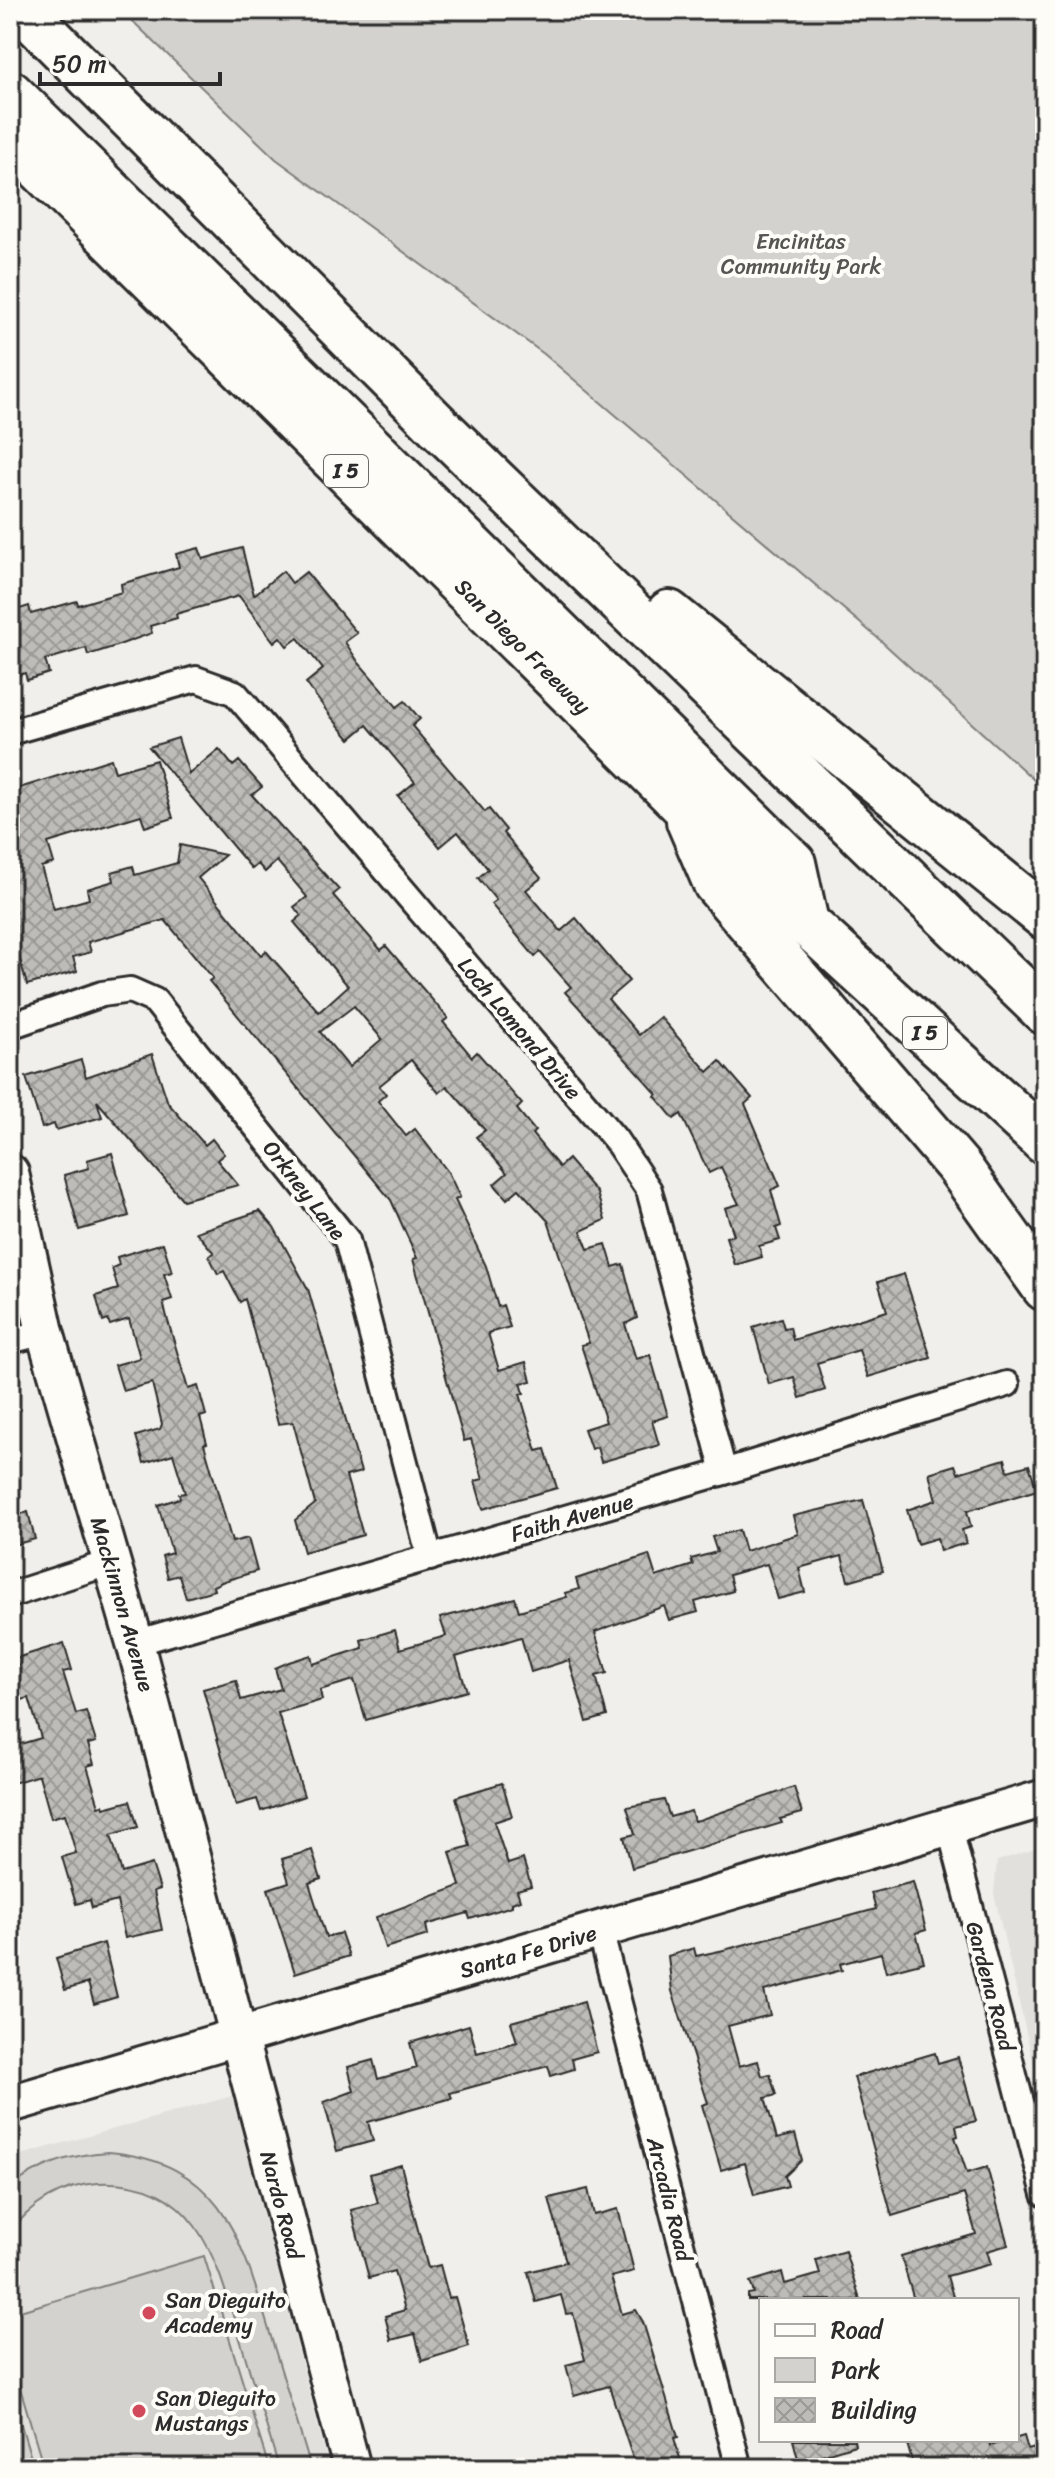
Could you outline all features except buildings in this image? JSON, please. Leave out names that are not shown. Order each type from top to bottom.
[{"type":"highway","points":[[23,10],[440,428],[1045,1012]]},
{"type":"highway","points":[[10,38],[230,246],[822,829],[873,846]]},
{"type":"highway","points":[[10,93],[793,863],[806,923]]},
{"type":"highway","name":"San Diego Freeway","points":[[10,139],[682,804],[806,923],[1045,1142]]},
{"type":"highway","points":[[440,428],[1045,917]]},
{"type":"highway","points":[[682,804],[716,884],[959,1167],[1045,1288]]},
{"type":"street","name":"Loch Lomond Drive","points":[[10,732],[196,679],[235,693],[615,1139],[649,1190],[724,1472]]},
{"type":"street","name":"Orkney Lane","points":[[10,1026],[102,994],[130,990],[155,1001],[347,1240],[430,1558]]},
{"type":"street","name":"Mackinnon Avenue","points":[[10,1173],[45,1332],[135,1643],[237,2035]]},
{"type":"street","points":[[10,1341],[45,1332]]},
{"type":"street","name":"Faith Avenue","points":[[135,1643],[724,1472],[1007,1384]]},
{"type":"street","points":[[10,1595],[112,1562]]},
{"type":"street","name":"Santa Fe Drive","points":[[10,2104],[1045,1798]]},
{"type":"street","name":"Gardena Road","points":[[949,1825],[1045,2194]]},
{"type":"street","name":"Arcadia Road","points":[[600,1930],[739,2468]]},
{"type":"street","name":"Nardo Road","points":[[237,2035],[352,2468]]},
{"type":"shaded area","points":[[1045,1846],[1045,2114],[994,1894],[997,1861]]},
{"type":"shaded area","name":"San Dieguito Academy","points":[[232,2096],[329,2468],[10,2468],[10,2158]]},
{"type":"green space","name":"Encinitas Community Park","points":[[121,10],[1045,10],[1045,790],[880,640],[544,354],[276,159]]},
{"type":"green space","points":[[109,2152],[147,2159],[177,2171],[201,2188],[220,2209],[235,2234],[258,2293],[311,2468],[279,2468],[222,2281],[198,2230],[181,2210],[159,2194],[132,2185],[98,2183],[72,2188],[48,2198],[27,2213],[10,2233],[10,2188],[56,2162]]},
{"type":"green space","name":"San Dieguito Mustangs","points":[[204,2256],[269,2468],[44,2468],[10,2354],[10,2314]]},
{"type":"green space","points":[[10,2388],[34,2468],[10,2468]]},
{"type":"place","name":"San Dieguito Academy","points":[[149,2313]]},
{"type":"place","name":"San Dieguito Mustangs","points":[[139,2411]]}]
